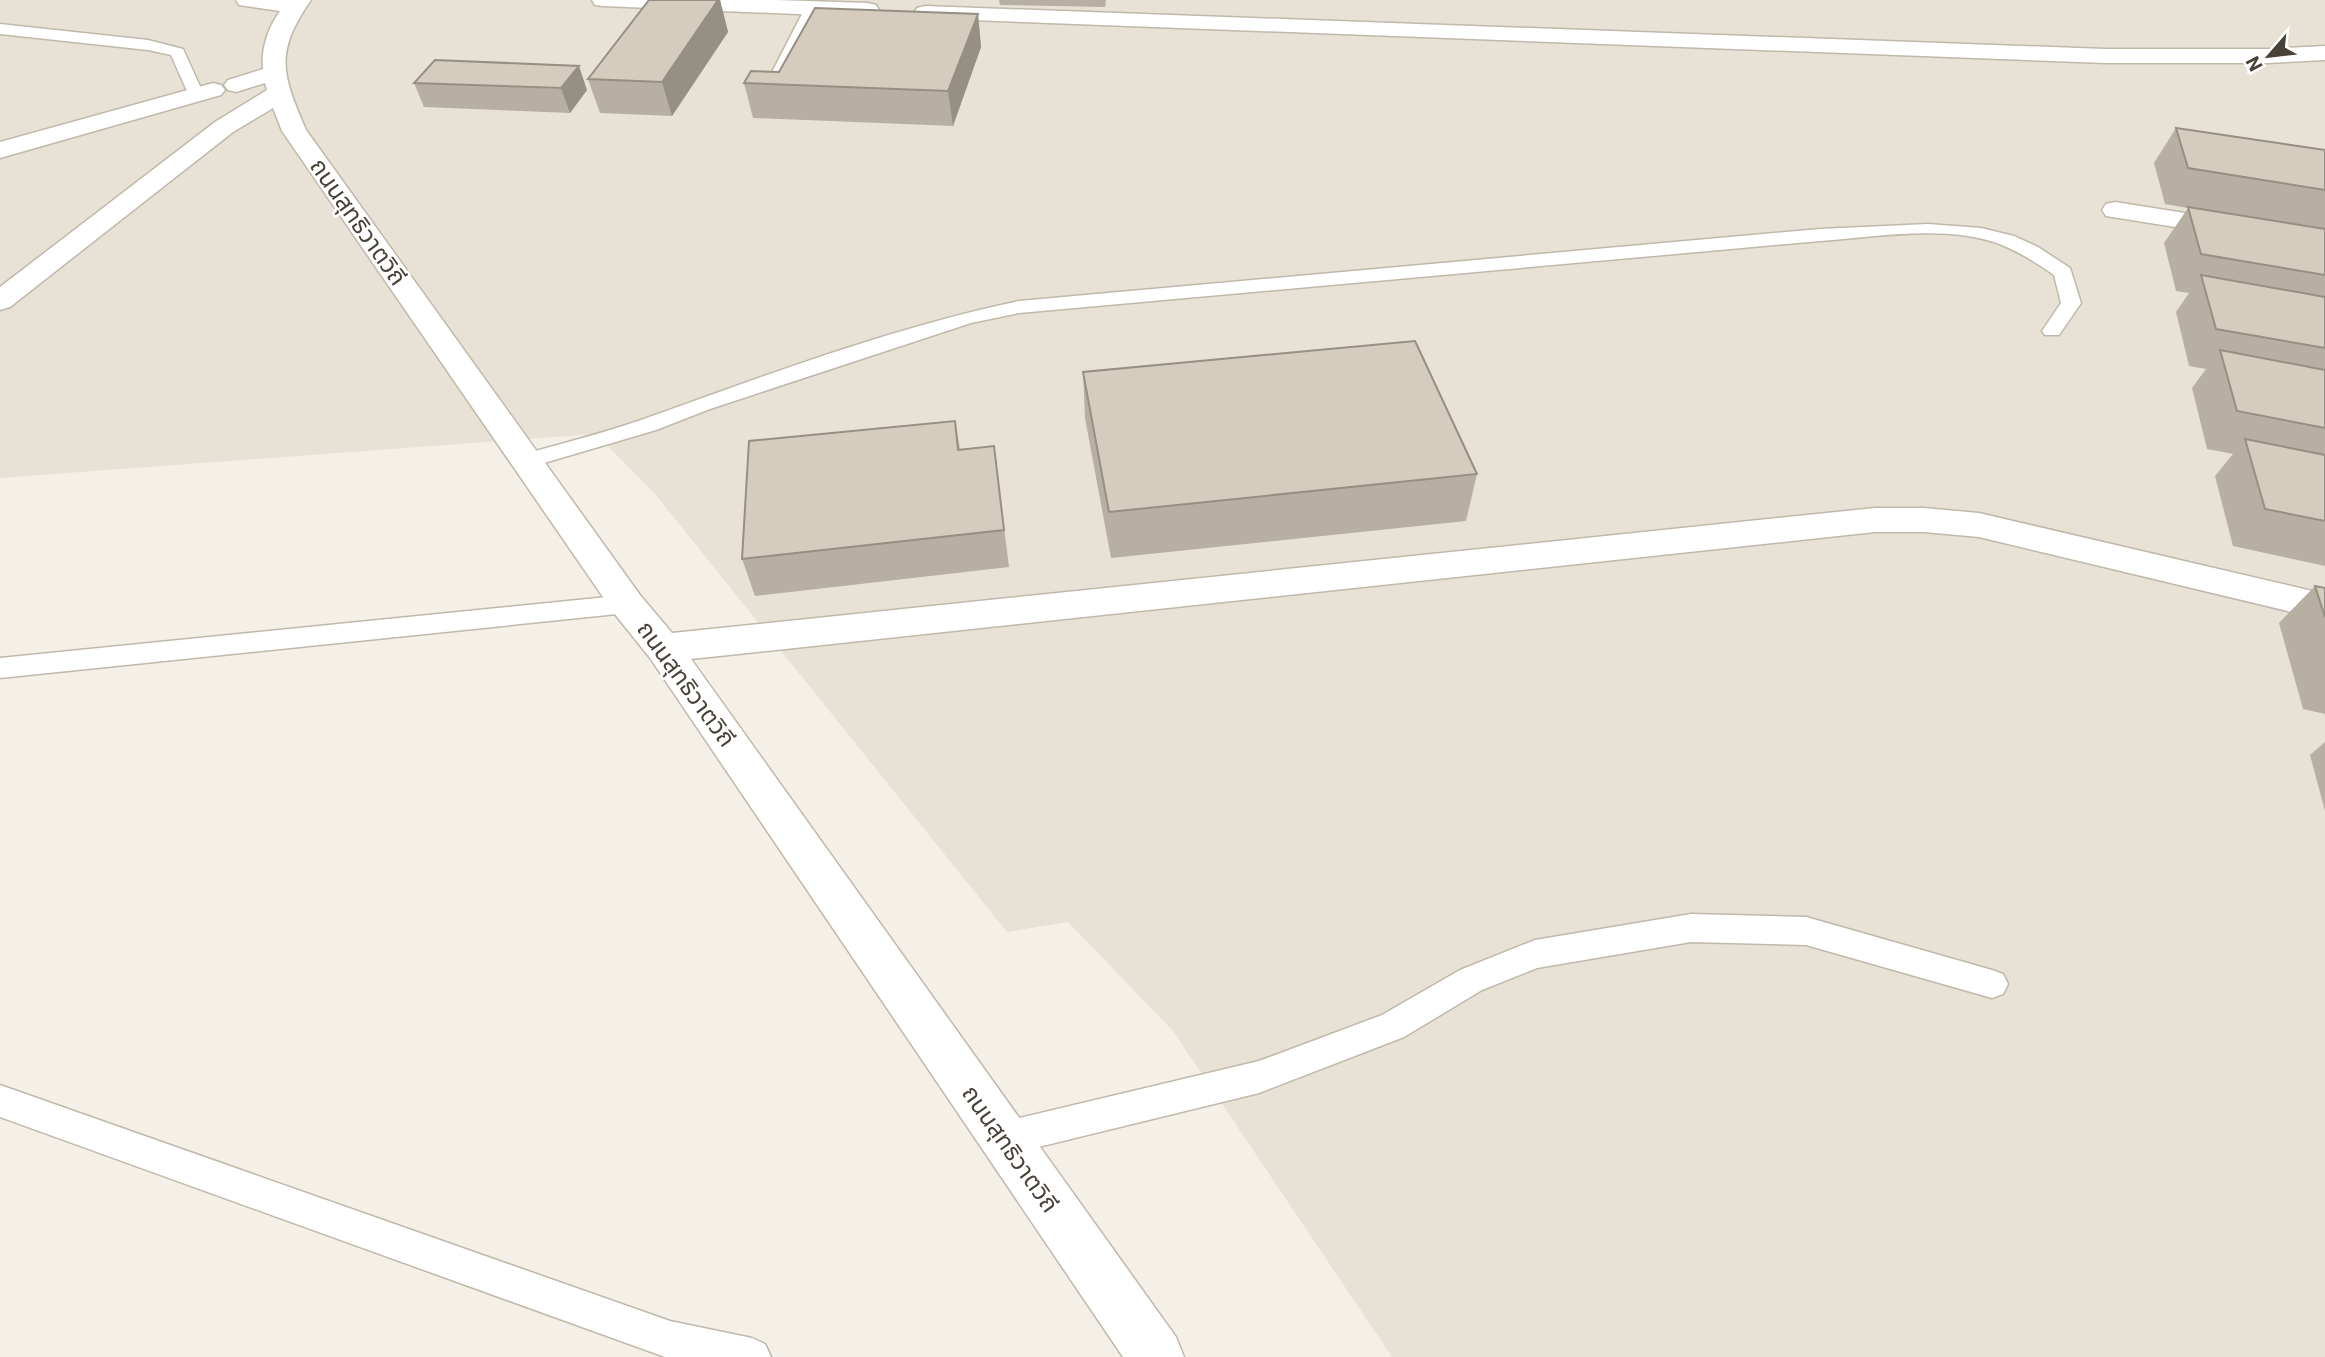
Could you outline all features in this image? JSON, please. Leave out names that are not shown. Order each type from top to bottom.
[{"type":"street","points":[[247,0],[297,3]]},
{"type":"street","points":[[603,0],[2105,56],[2268,56],[2325,52]]},
{"type":"street","name":"ถนนสุทธิวาตวิถี","points":[[297,3],[274,43],[276,84],[294,131],[627,604],[663,648],[1156,1357]]},
{"type":"street","points":[[0,149],[215,90],[276,84]]},
{"type":"street","points":[[0,301],[276,84]]},
{"type":"street","points":[[169,102],[191,108],[223,127]]},
{"type":"street","points":[[2115,210],[2325,243]]},
{"type":"street","points":[[663,648],[1874,520],[1924,520],[1979,525],[2325,607]]},
{"type":"lane","points":[[775,82],[812,8]]},
{"type":"lane","points":[[0,29],[148,45],[177,52],[188,70],[215,90]]},
{"type":"lane","points":[[526,461],[648,425],[702,404],[966,318],[1019,307],[1820,235],[1925,230],[1978,233],[2029,250],[2063,272],[2071,303],[2052,331]]},
{"type":"lane","points":[[0,668],[627,604]]},
{"type":"lane","points":[[1002,1139],[1259,1077],[1394,1026],[1471,980],[1535,954],[1691,929],[1806,931],[1992,984]]},
{"type":"lane","points":[[0,1101],[670,1340],[751,1357]]},
{"type":"shaded area","points":[[0,0],[2325,0],[2325,1357],[1392,1357],[1173,1031],[1068,922],[1007,932],[655,494],[596,434],[0,478]]},
{"type":"building","points":[[649,0],[718,0],[662,82],[588,79]]},
{"type":"building","points":[[815,8],[978,14],[948,91],[744,83],[751,71],[779,72]]},
{"type":"building","points":[[435,60],[579,66],[561,88],[414,83]]},
{"type":"building","points":[[2176,128],[2325,150],[2325,190],[2188,168]]},
{"type":"building","points":[[2188,207],[2325,229],[2325,275],[2201,254]]},
{"type":"building","points":[[2201,275],[2325,297],[2325,348],[2216,329]]},
{"type":"building","points":[[1415,341],[1477,474],[1109,512],[1083,372]]},
{"type":"building","points":[[2220,350],[2325,370],[2325,428],[2237,411]]},
{"type":"building","points":[[955,421],[958,450],[994,446],[1004,530],[742,559],[749,441]]},
{"type":"building","points":[[2245,439],[2325,455],[2325,521],[2265,509]]},
{"type":"building","points":[[2315,586],[2325,588],[2325,617]]}]
